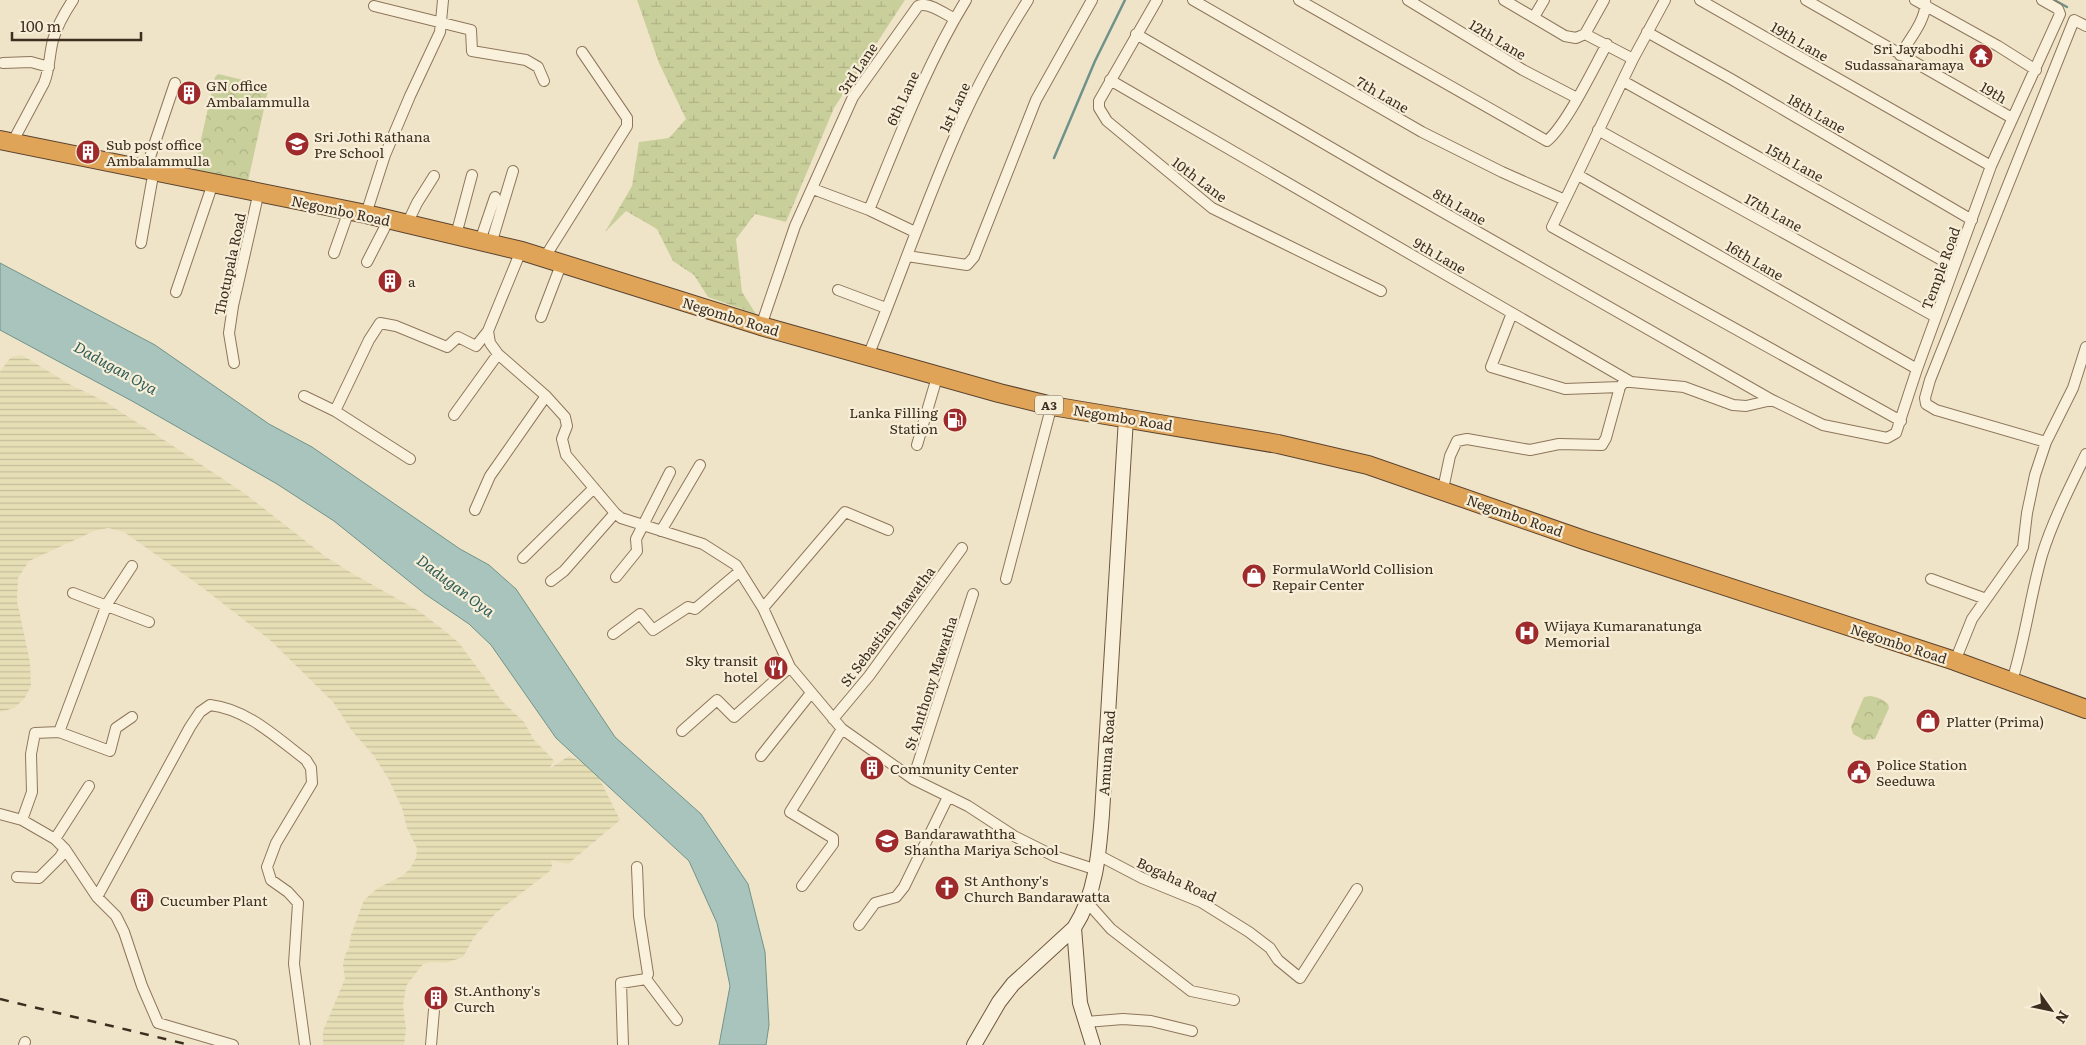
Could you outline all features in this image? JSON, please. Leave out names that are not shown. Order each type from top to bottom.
[{"type":"highway","name":"Negombo Road","points":[[4,144],[54,152],[210,192],[346,218],[518,258],[759,333],[935,384],[1050,412],[1287,446],[1368,465],[1584,540],[1956,661],[2086,709]]},
{"type":"highway","name":"Negombo Road","points":[[149,175],[366,214],[486,242],[545,257],[761,326],[999,393],[1364,472],[1581,548],[1953,670],[2086,717]]},
{"type":"street","points":[[4,144],[44,83],[57,29],[73,0]]},
{"type":"street","points":[[366,214],[385,155],[410,96],[433,50],[442,21],[443,0]]},
{"type":"street","name":"6th Lane","points":[[869,210],[908,117],[966,0]]},
{"type":"street","name":"1st Lane","points":[[868,356],[915,232],[962,119],[1004,38],[1028,0]]},
{"type":"street","points":[[907,256],[967,265],[974,257],[1036,100],[1092,0]]},
{"type":"street","name":"10th Lane","points":[[1157,0],[1099,101],[1099,108],[1107,121],[1212,208],[1381,291]]},
{"type":"street","name":"7th Lane","points":[[1193,0],[1422,132],[1502,172],[1564,200]]},
{"type":"street","points":[[1299,0],[1546,141],[1553,135],[1577,98],[1607,44]]},
{"type":"street","name":"12th Lane","points":[[1408,0],[1522,70],[1577,98]]},
{"type":"street","points":[[1504,0],[1565,36],[1576,38],[1585,34],[1604,0]]},
{"type":"street","points":[[1534,18],[1544,0]]},
{"type":"street","points":[[1666,0],[1633,59],[1552,227],[1902,421]]},
{"type":"street","name":"19th Lane","points":[[1700,0],[1991,166]]},
{"type":"street","name":"19th","points":[[1806,0],[2012,118]]},
{"type":"street","points":[[1915,0],[1925,3],[2036,70]]},
{"type":"street","name":"Temple Road","points":[[1772,400],[1823,426],[1887,438],[1896,433],[1902,421],[1917,369],[1991,166],[2060,14],[2058,9],[2042,0]]},
{"type":"street","points":[[1900,55],[1920,22],[1925,3]]},
{"type":"street","name":"3rd Lane","points":[[761,326],[795,226],[853,97],[918,6],[922,4],[927,5],[955,19]]},
{"type":"street","points":[[374,6],[442,21],[471,30],[472,51],[526,60],[538,67],[544,81]]},
{"type":"street","points":[[2046,442],[1936,410],[1926,404],[1925,398],[1930,380],[2074,20],[2086,26]]},
{"type":"street","name":"18th Lane","points":[[1647,32],[1972,220]]},
{"type":"street","name":"8th Lane","points":[[1136,34],[1772,400]]},
{"type":"street","points":[[1585,34],[1633,59]]},
{"type":"street","points":[[545,257],[627,126],[627,118],[582,52]]},
{"type":"street","points":[[3,63],[31,62],[49,67]]},
{"type":"street","name":"9th Lane","points":[[1110,80],[1631,382],[1684,387],[1733,405],[1746,406],[1772,400]]},
{"type":"street","name":"15th Lane","points":[[1623,81],[1954,267]]},
{"type":"street","points":[[141,243],[149,175],[175,83]]},
{"type":"street","name":"17th Lane","points":[[1598,130],[1936,317]]},
{"type":"street","points":[[486,242],[513,171]]},
{"type":"street","points":[[456,235],[472,175]]},
{"type":"street","name":"16th Lane","points":[[1578,175],[1917,369]]},
{"type":"street","points":[[407,224],[416,203],[434,176]]},
{"type":"street","points":[[813,189],[869,210],[915,232]]},
{"type":"street","points":[[176,292],[210,192]]},
{"type":"street","points":[[486,242],[495,197]]},
{"type":"street","name":"Thotupala Road","points":[[234,363],[230,333],[233,306],[257,200]]},
{"type":"street","points":[[334,253],[346,218]]},
{"type":"street","points":[[366,262],[384,227]]},
{"type":"street","points":[[335,412],[369,340],[380,323],[396,326],[447,347],[458,337],[476,346],[488,331],[518,258]]},
{"type":"street","points":[[541,317],[559,270]]},
{"type":"street","points":[[838,290],[886,308]]},
{"type":"street","points":[[1512,313],[1491,367],[1565,389],[1620,387]]},
{"type":"street","points":[[488,331],[490,343],[498,354],[546,396],[565,417],[567,426],[562,439],[566,454],[615,514],[621,518],[661,532],[703,544],[736,564],[763,608],[790,667],[842,730],[913,780],[968,806],[1014,836],[1054,856],[1097,870]]},
{"type":"street","points":[[1956,661],[1972,619],[2023,547],[2027,513],[2046,442],[2073,388],[2086,347]]},
{"type":"street","points":[[454,415],[498,354]]},
{"type":"street","points":[[1443,490],[1450,456],[1456,440],[1467,439],[1530,450],[1559,444],[1602,445],[1606,438],[1620,387],[1624,382],[1631,382]]},
{"type":"street","points":[[918,445],[935,384]]},
{"type":"street","points":[[304,396],[335,412],[410,459]]},
{"type":"street","points":[[475,510],[490,476],[546,396]]},
{"type":"street","points":[[1006,579],[1050,412]]},
{"type":"street","name":"Amuna Road","points":[[974,1045],[999,1002],[1014,984],[1074,928],[1087,902],[1097,870],[1110,701],[1126,422]]},
{"type":"street","points":[[2012,681],[2024,640],[2042,557],[2050,531],[2086,454]]},
{"type":"street","points":[[661,532],[700,465]]},
{"type":"street","points":[[616,577],[637,551],[638,547],[635,542],[670,472]]},
{"type":"street","points":[[524,558],[594,488]]},
{"type":"street","points":[[763,608],[845,512],[888,530]]},
{"type":"street","points":[[551,581],[564,571],[615,514]]},
{"type":"street","name":"St Sebastian Mawatha","points":[[833,719],[869,676],[962,548]]},
{"type":"street","points":[[58,732],[106,606],[132,566]]},
{"type":"street","points":[[613,634],[640,614],[653,630],[688,607],[695,609],[740,571]]},
{"type":"street","points":[[1931,579],[1986,599]]},
{"type":"street","points":[[73,593],[150,622]]},
{"type":"street","name":"St Anthony Mawatha","points":[[913,780],[973,594]]},
{"type":"street","points":[[682,731],[717,700],[734,717],[790,667]]},
{"type":"street","points":[[760,756],[810,693]]},
{"type":"street","points":[[97,897],[200,712],[210,705],[226,707],[255,722],[306,760],[312,768],[312,783],[276,843],[267,867],[271,880],[288,892],[298,903],[294,964],[305,1045]]},
{"type":"street","points":[[22,820],[32,792],[32,754],[35,733],[58,732],[110,751],[116,728],[132,717]]},
{"type":"street","points":[[802,886],[833,844],[833,838],[790,812],[842,730]]},
{"type":"street","points":[[55,839],[89,786]]},
{"type":"street","points":[[859,925],[875,903],[896,897],[904,887],[948,797]]},
{"type":"street","points":[[0,814],[22,820],[55,839],[65,849],[97,897],[116,916],[124,932],[142,986],[158,1023],[233,1045]]},
{"type":"street","points":[[17,877],[39,878],[60,857],[65,849]]},
{"type":"street","name":"Bogaha Road","points":[[1098,855],[1142,878],[1209,907],[1249,932],[1270,948],[1278,960],[1300,978],[1357,889]]},
{"type":"street","points":[[637,867],[639,916],[648,974],[646,979]]},
{"type":"street","points":[[1087,902],[1110,929],[1191,991],[1234,1000]]},
{"type":"street","points":[[1074,928],[1080,1003],[1093,1045]]},
{"type":"street","points":[[646,979],[677,1020]]},
{"type":"street","points":[[623,1045],[621,983],[646,979]]},
{"type":"street","points":[[431,1045],[434,1010]]},
{"type":"street","points":[[1086,1022],[1124,1019],[1151,1021],[1192,1031]]},
{"type":"shaded area","points":[[22,355],[69,384],[104,401],[161,438],[244,493],[326,557],[419,611],[445,631],[459,643],[502,701],[524,722],[534,740],[554,761],[549,769],[569,756],[594,768],[620,820],[568,864],[551,860],[552,866],[550,871],[497,912],[474,937],[463,957],[446,963],[432,962],[423,964],[406,986],[403,1006],[406,1029],[404,1045],[323,1045],[323,1031],[345,979],[343,965],[345,955],[364,900],[378,888],[402,876],[410,869],[416,858],[417,848],[407,828],[402,808],[388,778],[374,756],[352,731],[333,702],[270,640],[203,588],[124,532],[108,528],[94,531],[29,561],[18,578],[17,601],[30,662],[31,686],[24,699],[14,708],[0,712],[0,372],[11,357]]},
{"type":"green space","points":[[637,0],[905,0],[834,108],[786,222],[755,214],[736,239],[742,292],[756,314],[708,297],[694,275],[673,261],[657,229],[626,211],[605,232],[632,186],[639,142],[669,138],[686,119],[659,63]]},
{"type":"green space","points":[[218,74],[269,86],[247,186],[193,175],[215,77]]},
{"type":"green space","points":[[1870,696],[1884,701],[1888,704],[1889,708],[1875,739],[1864,740],[1853,734],[1851,727],[1864,697]]},
{"type":"water","name":"Dadugan Oya","points":[[0,263],[155,345],[269,424],[312,447],[460,549],[489,565],[516,589],[615,737],[701,814],[748,884],[765,952],[769,1025],[766,1045],[719,1045],[730,986],[717,923],[689,861],[556,738],[491,645],[469,624],[425,594],[334,521],[277,484],[132,401],[0,330]]},
{"type":"waterway","points":[[1054,158],[1095,61],[1125,0]]},
{"type":"waterway","points":[[2054,0],[2067,7]]},
{"type":"railway","points":[[0,999],[190,1045]]},
{"type":"place","name":"Sri Jayabodhi Sudassanaramaya","points":[[1981,56]]},
{"type":"place","name":"GN office Ambalammulla","points":[[189,93]]},
{"type":"place","name":"Sri Jothi Rathana Pre School","points":[[297,144]]},
{"type":"place","name":"Sub post office Ambalammulla","points":[[88,152]]},
{"type":"place","name":"a","points":[[390,281]]},
{"type":"place","name":"Lanka Filling Station","points":[[955,420]]},
{"type":"place","name":"FormulaWorld Collision Repair Center","points":[[1254,576]]},
{"type":"place","name":"Wijaya Kumaranatunga Memorial","points":[[1527,633]]},
{"type":"place","name":"Sky transit hotel","points":[[776,668]]},
{"type":"place","name":"Platter (Prima)","points":[[1928,721]]},
{"type":"place","name":"Community Center","points":[[872,768]]},
{"type":"place","name":"Police Station Seeduwa","points":[[1859,772]]},
{"type":"place","name":"Bandarawaththa Shantha Mariya School","points":[[887,841]]},
{"type":"place","name":"St Anthony's Church Bandarawatta","points":[[947,888]]},
{"type":"place","name":"Cucumber Plant","points":[[142,900]]},
{"type":"place","name":"St.Anthony's Curch","points":[[436,998]]}]
